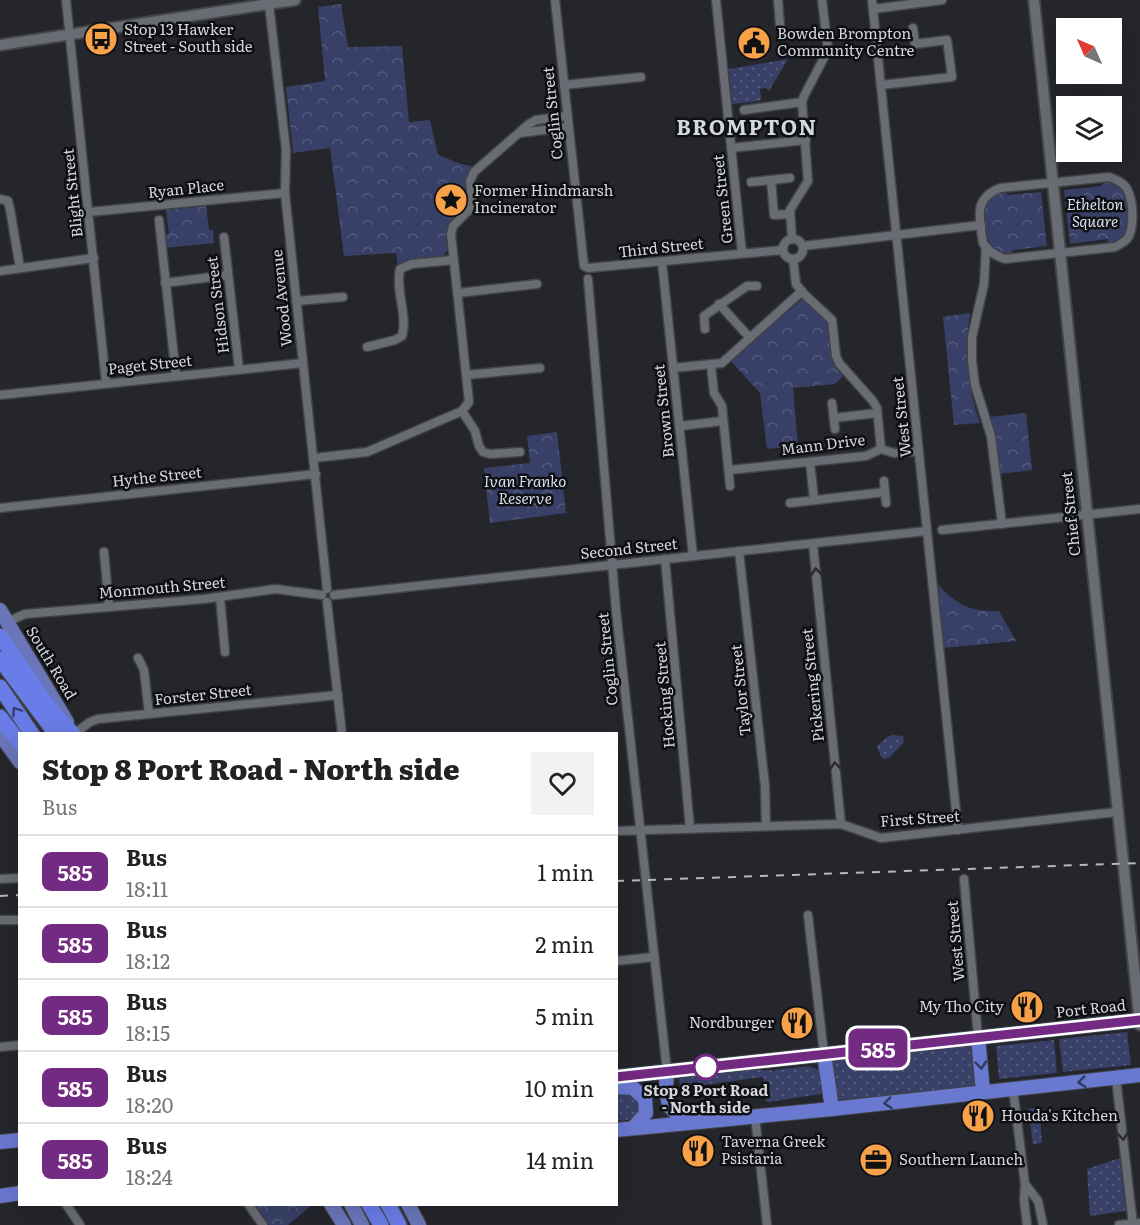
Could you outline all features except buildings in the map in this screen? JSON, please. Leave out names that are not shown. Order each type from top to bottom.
[{"type":"highway","points":[[2,623],[50,709],[72,732]]},
{"type":"highway","points":[[0,659],[55,732]]},
{"type":"highway","points":[[0,687],[31,732]]},
{"type":"highway","points":[[0,717],[10,748]]},
{"type":"highway","name":"Port Road","points":[[618,1077],[1140,1020]]},
{"type":"highway","points":[[978,1037],[983,1092]]},
{"type":"highway","points":[[824,1054],[832,1110]]},
{"type":"highway","points":[[667,1071],[666,1088],[669,1107],[685,1122]]},
{"type":"highway","points":[[618,1130],[832,1110],[1140,1075]]},
{"type":"highway","points":[[618,1087],[633,1088],[645,1099],[646,1113],[633,1128]]},
{"type":"highway","points":[[0,1142],[18,1140]]},
{"type":"highway","points":[[0,1196],[18,1193]]},
{"type":"highway","points":[[370,1206],[381,1225]]},
{"type":"highway","points":[[389,1206],[399,1225]]},
{"type":"main road","points":[[0,735],[10,748]]},
{"type":"main road","points":[[332,1206],[344,1225]]},
{"type":"main road","points":[[352,1206],[362,1225]]},
{"type":"main road","points":[[409,1206],[419,1225]]},
{"type":"street","name":"Blight Street","points":[[66,0],[106,384]]},
{"type":"street","points":[[0,45],[295,0]]},
{"type":"street","name":"Coglin Street","points":[[555,0],[583,260]]},
{"type":"street","name":"Green Street","points":[[716,0],[742,253]]},
{"type":"street","points":[[778,0],[780,26]]},
{"type":"street","points":[[792,238],[789,214],[792,205],[808,181],[802,102],[828,50],[822,0]]},
{"type":"street","points":[[872,4],[942,0]]},
{"type":"street","name":"Chief Street","points":[[1034,0],[1140,1026]]},
{"type":"street","name":"Wood Avenue","points":[[269,4],[286,150],[285,193],[316,474],[325,595],[342,732]]},
{"type":"street","name":"West Street","points":[[872,4],[958,830]]},
{"type":"street","points":[[881,85],[952,78],[947,40],[915,44],[913,28]]},
{"type":"street","points":[[564,85],[641,77]]},
{"type":"street","points":[[744,110],[802,102]]},
{"type":"street","points":[[314,458],[367,452],[462,411],[469,402],[453,260],[451,234],[453,226],[468,211],[472,201],[470,181],[474,172],[536,120],[567,116]]},
{"type":"street","points":[[517,134],[568,127]]},
{"type":"street","points":[[731,148],[806,140]]},
{"type":"street","points":[[986,247],[998,257],[1005,259],[1115,247],[1127,240],[1133,227],[1136,210],[1128,190],[1119,181],[1109,177],[999,188],[991,191],[983,199],[980,208],[986,247],[984,284],[972,338],[972,361],[975,385],[991,436],[1002,524]]},
{"type":"street","points":[[751,182],[790,178]]},
{"type":"street","points":[[771,180],[774,215],[789,214]]},
{"type":"street","name":"Ryan Place","points":[[89,212],[285,193]]},
{"type":"street","points":[[0,199],[8,201],[20,268]]},
{"type":"street","points":[[159,220],[176,376]]},
{"type":"street","points":[[803,246],[981,225]]},
{"type":"street","name":"Hidson Street","points":[[224,237],[239,369]]},
{"type":"street","points":[[792,238],[799,240],[803,246],[801,255],[793,259],[786,257],[783,250],[786,242],[792,238]]},
{"type":"street","name":"Third Street","points":[[583,260],[584,266],[588,268],[783,250]]},
{"type":"street","points":[[984,265],[998,257]]},
{"type":"street","points":[[0,271],[94,258]]},
{"type":"street","points":[[793,259],[796,284],[832,320],[836,356],[839,363],[872,400],[877,413],[881,449]]},
{"type":"street","points":[[367,346],[395,340],[402,336],[405,327],[398,278],[400,269],[412,264],[453,260]]},
{"type":"street","name":"Brown Street","points":[[663,262],[693,556]]},
{"type":"street","points":[[165,283],[227,275]]},
{"type":"street","name":"Coglin Street","points":[[588,279],[612,565],[667,1071]]},
{"type":"street","points":[[458,293],[537,284]]},
{"type":"street","points":[[705,330],[704,316],[747,286],[757,285]]},
{"type":"street","points":[[673,368],[723,363],[802,291]]},
{"type":"street","points":[[296,301],[343,297]]},
{"type":"street","points":[[719,304],[750,338]]},
{"type":"street","name":"Paget Street","points":[[0,395],[303,363]]},
{"type":"street","points":[[711,366],[714,393],[722,406],[730,486]]},
{"type":"street","points":[[466,375],[540,368]]},
{"type":"street","points":[[832,403],[835,429]]},
{"type":"street","points":[[462,411],[475,431],[483,452],[490,454],[520,452]]},
{"type":"street","points":[[834,418],[877,413]]},
{"type":"street","points":[[680,426],[723,421]]},
{"type":"street","name":"Mann Drive","points":[[729,470],[867,456],[881,449],[894,453],[919,451]]},
{"type":"street","points":[[810,462],[814,500]]},
{"type":"street","name":"Hythe Street","points":[[0,508],[316,474]]},
{"type":"street","points":[[884,481],[886,503]]},
{"type":"street","points":[[790,503],[885,492]]},
{"type":"street","points":[[942,530],[1140,509]]},
{"type":"street","name":"Second Street","points":[[325,595],[331,601],[334,595],[927,531]]},
{"type":"street","name":"Pickering Street","points":[[813,544],[841,824]]},
{"type":"street","points":[[104,552],[109,607]]},
{"type":"street","name":"Taylor Street","points":[[739,552],[765,786],[766,826]]},
{"type":"street","name":"Hocking Street","points":[[665,559],[690,828]]},
{"type":"street","name":"Monmouth Street","points":[[2,623],[25,614],[220,597],[275,589],[325,595]]},
{"type":"street","points":[[220,597],[225,652]]},
{"type":"street","points":[[138,657],[144,670],[149,714]]},
{"type":"street","name":"Forster Street","points":[[77,732],[98,719],[338,695]]},
{"type":"street","name":"First Street","points":[[618,831],[841,824],[881,838],[1118,812]]},
{"type":"street","points":[[0,879],[18,878]]},
{"type":"street","name":"West Street","points":[[964,879],[978,1037]]},
{"type":"street","points":[[808,915],[824,1054]]},
{"type":"street","points":[[0,921],[18,920]]},
{"type":"street","points":[[618,961],[654,957]]},
{"type":"street","points":[[0,1047],[18,1045]]},
{"type":"street","points":[[1116,1078],[1135,1224],[1119,1225]]},
{"type":"street","points":[[1013,1089],[1025,1184],[1027,1225]]},
{"type":"street","points":[[755,1116],[767,1225]]},
{"type":"street","points":[[1025,1184],[1038,1201],[1043,1225]]},
{"type":"street","points":[[67,1206],[80,1225]]},
{"type":"street","points":[[249,1206],[263,1225]]},
{"type":"green space","points":[[341,4],[348,47],[402,46],[409,122],[430,120],[438,155],[472,166],[465,180],[466,201],[463,211],[449,225],[448,249],[442,258],[403,263],[398,267],[396,253],[344,256],[330,148],[293,153],[286,87],[325,81],[318,7]]},
{"type":"green space","points":[[788,59],[769,91],[766,88],[760,89],[761,99],[759,101],[732,104],[729,69]]},
{"type":"green space","name":"Ethelton Square","points":[[1111,181],[1122,188],[1127,201],[1128,221],[1125,234],[1119,240],[1109,244],[1107,239],[1070,244],[1064,190],[1102,186],[1103,182]]},
{"type":"green space","name":"Ethelton Square","points":[[1004,192],[1008,195],[1041,192],[1047,246],[1013,250],[1011,254],[1004,254],[991,246],[987,235],[984,208],[990,197]]},
{"type":"green space","points":[[206,206],[209,230],[213,230],[214,243],[164,248],[162,235],[169,234],[166,210]]},
{"type":"green space","points":[[802,299],[825,316],[834,360],[845,374],[835,384],[793,388],[798,446],[767,449],[760,393],[730,360]]},
{"type":"green space","points":[[970,313],[967,342],[968,369],[972,396],[980,423],[954,425],[943,317]]},
{"type":"green space","points":[[1026,413],[1032,470],[1000,474],[995,436],[989,417]]},
{"type":"green space","name":"Ivan Franko Reserve","points":[[557,432],[566,513],[490,523],[484,468],[530,463],[527,436]]},
{"type":"green space","points":[[938,584],[957,602],[965,606],[972,609],[999,611],[1016,641],[944,648]]},
{"type":"green space","points":[[893,735],[903,736],[904,742],[889,758],[884,759],[877,746]]},
{"type":"green space","points":[[1127,1032],[1131,1065],[1063,1072],[1059,1039]]},
{"type":"green space","points":[[1054,1040],[1057,1073],[999,1079],[996,1046]]},
{"type":"green space","points":[[971,1045],[975,1047],[978,1083],[975,1086],[839,1100],[835,1097],[833,1060]]},
{"type":"green space","points":[[809,1066],[819,1070],[827,1093],[769,1102],[766,1101],[763,1077],[680,1088],[679,1076],[735,1070],[771,1070],[773,1072],[774,1070]]},
{"type":"green space","points":[[618,1092],[631,1093],[641,1103],[639,1114],[623,1121],[618,1120]]},
{"type":"green space","points":[[1039,1107],[1042,1143],[1033,1144],[1028,1109]]},
{"type":"green space","points":[[1120,1158],[1126,1211],[1090,1216],[1087,1169]]},
{"type":"green space","points":[[255,1206],[311,1206],[288,1225],[269,1225]]},
{"type":"railway","points":[[618,881],[1140,863]]},
{"type":"railway","points":[[0,896],[18,895]]},
{"type":"bus line","name":"585","points":[[618,1077],[1140,1020]]},
{"type":"place","name":"Stop 13 Hawker Street - South side","points":[[101,39]]},
{"type":"place","name":"Bowden Brompton Community Centre","points":[[754,43]]},
{"type":"place","name":"Former Hindmarsh Incinerator","points":[[451,200]]},
{"type":"place","name":"My Tho City","points":[[1027,1007]]},
{"type":"place","name":"Nordburger","points":[[797,1023]]},
{"type":"place","name":"Stop 8 Port Road - North side","points":[[706,1067]]},
{"type":"place","name":"Houda's Kitchen","points":[[978,1116]]},
{"type":"place","name":"Taverna Greek Psistaria","points":[[698,1151]]},
{"type":"place","name":"Southern Launch","points":[[876,1160]]},
{"type":"district","name":"BROMPTON","points":[[747,128]]}]
